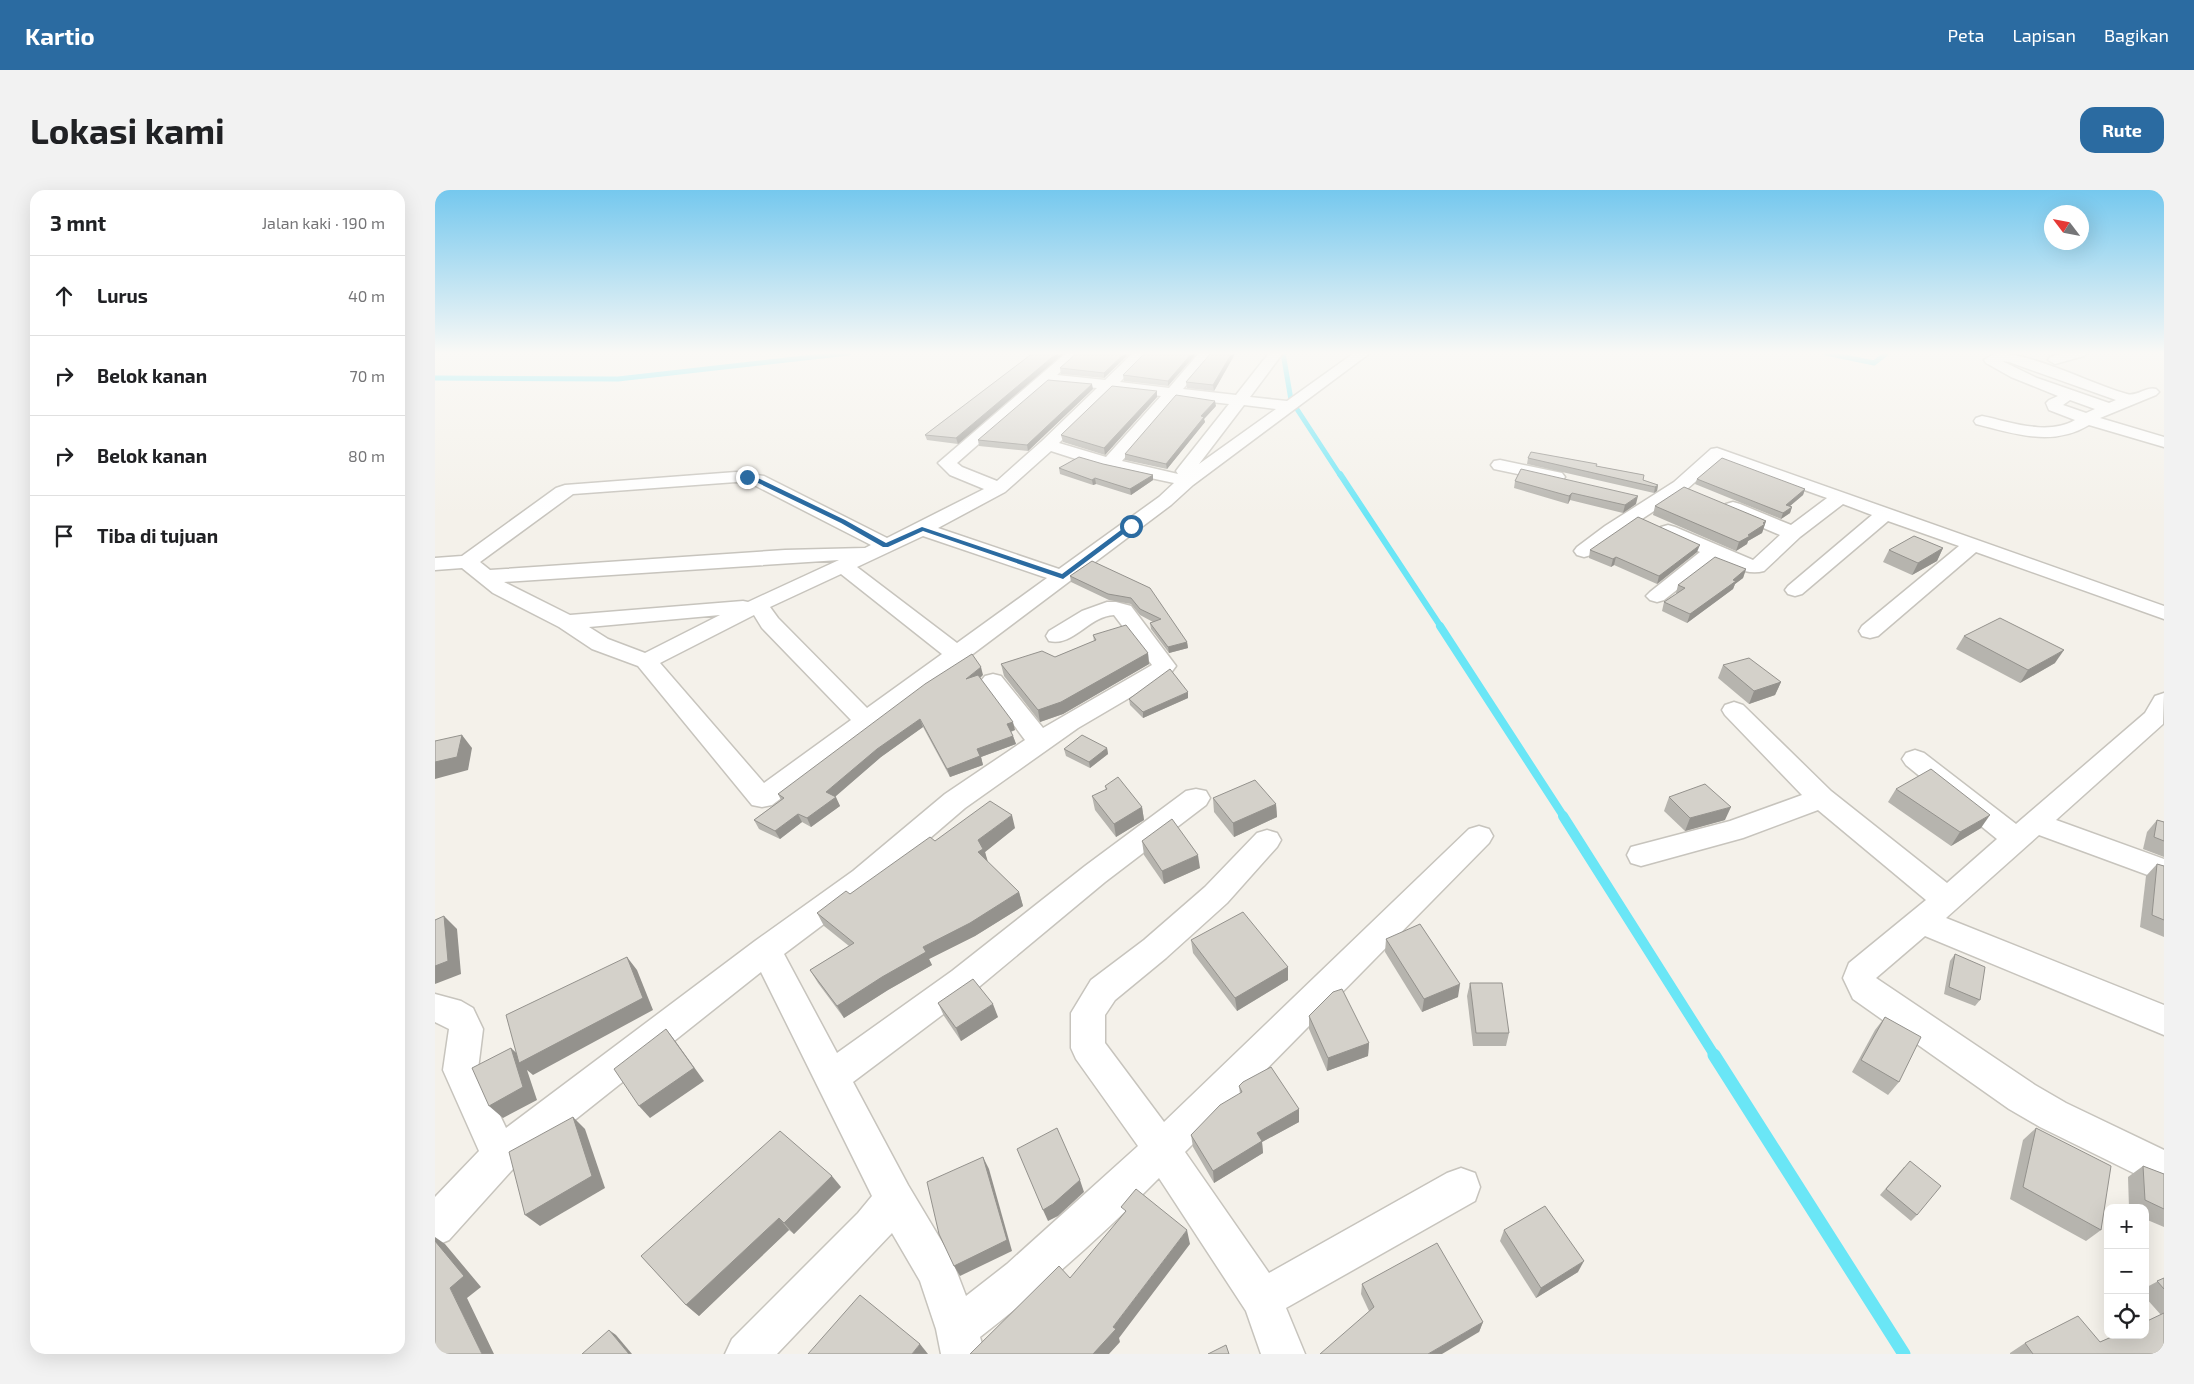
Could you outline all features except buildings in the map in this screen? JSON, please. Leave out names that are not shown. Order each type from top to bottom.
[{"type":"street","points":[[999,488],[956,471],[947,463],[1011,407]]},
{"type":"street","points":[[645,661],[758,605],[922,529],[999,488],[1048,445],[1085,407]]},
{"type":"street","points":[[1110,464],[1160,407]]},
{"type":"street","points":[[467,562],[500,589],[567,622],[600,644],[645,661],[762,798],[1165,501],[1183,480],[1235,407]]},
{"type":"street","points":[[1048,445],[1110,464],[1183,480],[1288,407]]},
{"type":"street","points":[[2057,407],[2098,413]]},
{"type":"street","points":[[2087,407],[2164,442]]},
{"type":"street","points":[[1982,421],[2035,432],[2056,432],[2071,429],[2098,413],[2112,407]]},
{"type":"street","points":[[1584,551],[1656,500],[1688,489],[1717,453],[2164,613]]},
{"type":"street","points":[[1500,464],[1574,482]]},
{"type":"street","points":[[435,564],[467,562],[563,492],[579,486],[736,477],[758,480],[843,522],[877,549]]},
{"type":"street","points":[[1638,496],[1656,500]]},
{"type":"street","points":[[1633,516],[1748,567],[1757,567],[1793,533],[1839,498]]},
{"type":"street","points":[[1715,500],[1793,533]]},
{"type":"street","points":[[1795,590],[1885,514]]},
{"type":"street","points":[[922,529],[1063,577]]},
{"type":"street","points":[[1869,631],[1973,545]]},
{"type":"street","points":[[485,577],[877,549]]},
{"type":"street","points":[[1657,596],[1713,552]]},
{"type":"street","points":[[844,566],[957,654]]},
{"type":"street","points":[[567,622],[758,605]]},
{"type":"street","points":[[758,605],[770,623],[866,721]]},
{"type":"street","points":[[435,1226],[500,1156],[766,950],[863,879],[955,801],[1069,722],[1162,669],[1164,666],[1123,610],[1113,606],[1103,609],[1057,636]]},
{"type":"street","points":[[993,681],[1040,742]]},
{"type":"street","points":[[2164,701],[2154,718],[1947,900],[1860,972],[1859,978],[1865,989],[2022,1098],[2164,1169]]},
{"type":"street","points":[[1734,710],[1821,798],[1947,900]]},
{"type":"street","points":[[1915,759],[2025,831],[2164,870]]},
{"type":"street","points":[[831,1078],[963,981],[1095,874],[1196,798]]},
{"type":"street","points":[[1641,855],[1739,828],[1798,809],[1821,798]]},
{"type":"street","points":[[766,950],[893,1199],[937,1271],[960,1342],[1022,1279],[1113,1197],[1479,836]]},
{"type":"street","points":[[1267,840],[1216,895],[1155,949],[1103,990],[1088,1013],[1088,1048],[1130,1103],[1262,1299],[1283,1354]]},
{"type":"street","points":[[1922,920],[2164,1020]]},
{"type":"street","points":[[435,1008],[449,1011],[461,1018],[466,1029],[459,1070],[500,1156]]},
{"type":"street","points":[[1262,1299],[1461,1187]]},
{"type":"street","points":[[747,1354],[872,1227],[893,1199]]},
{"type":"waterway","points":[[1296,407],[1340,475]]},
{"type":"waterway","points":[[1340,474],[1441,627]]},
{"type":"waterway","points":[[1440,626],[1564,817]]},
{"type":"waterway","points":[[1563,816],[1715,1056]]},
{"type":"waterway","points":[[1714,1055],[1904,1354]]},
{"type":"route","points":[[747,477],[758,480],[856,528],[885,545],[922,529],[1063,577],[1131,526]]}]
